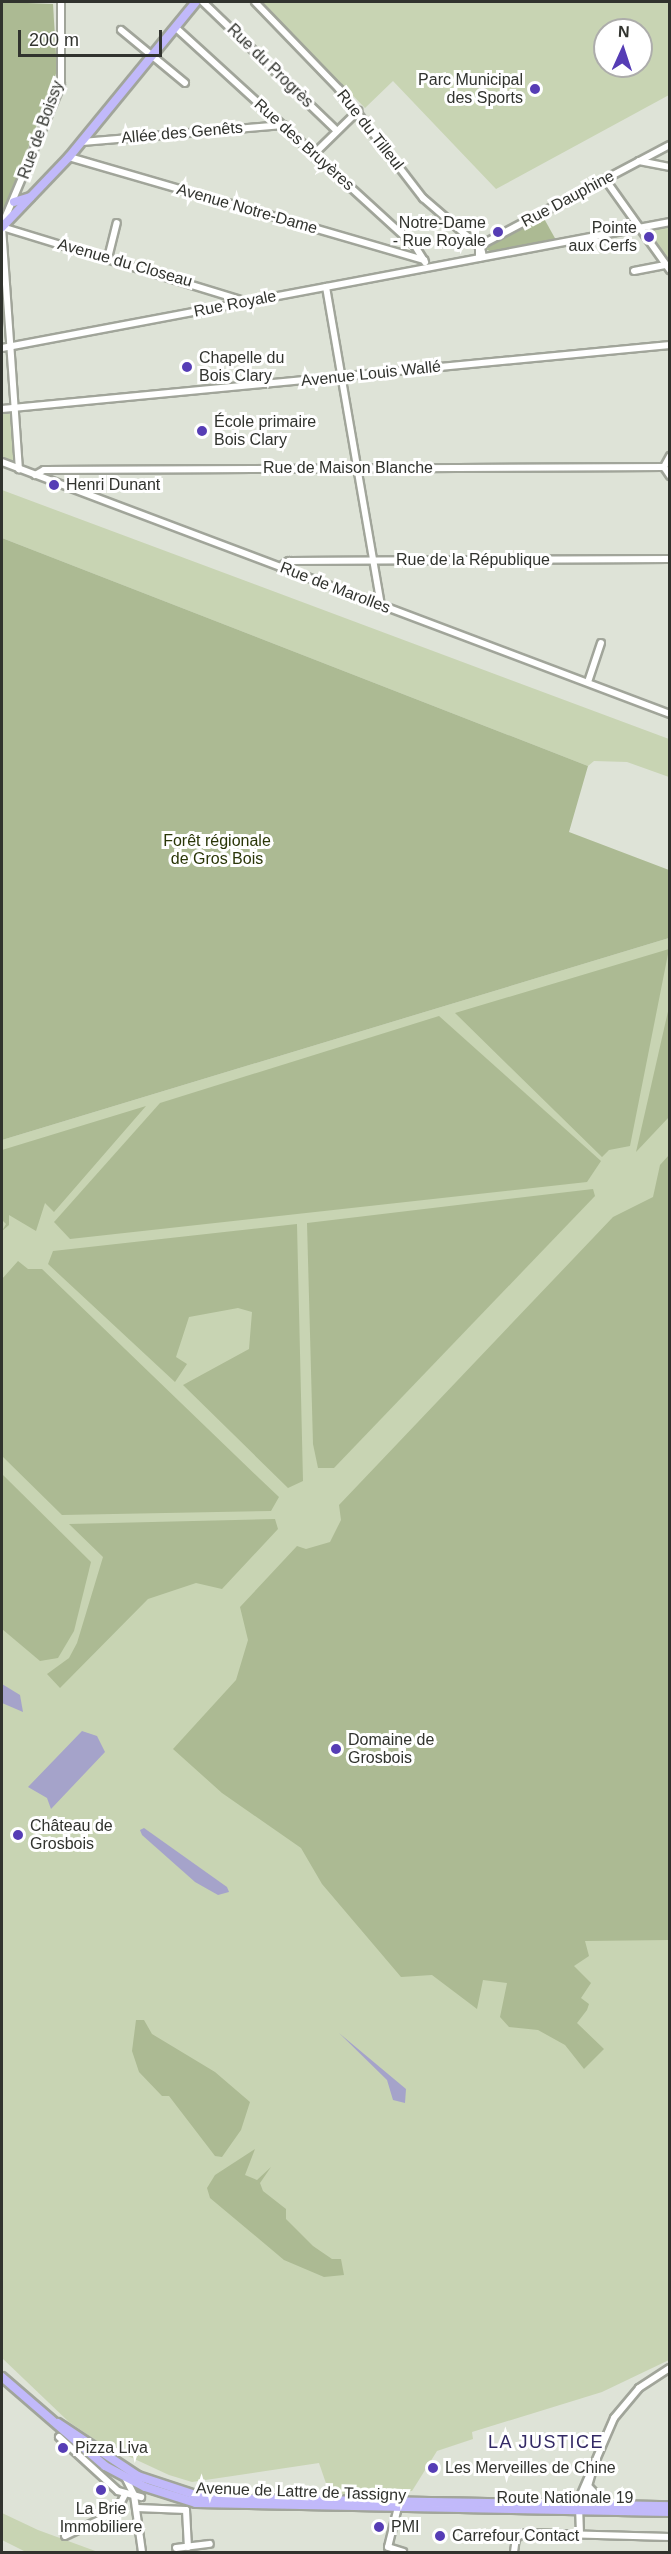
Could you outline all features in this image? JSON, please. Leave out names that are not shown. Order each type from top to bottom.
[{"type":"main road","points":[[2,227],[82,142],[196,2]]},
{"type":"main road","points":[[18,200],[31,196]]},
{"type":"main road","points":[[2,2371],[72,2435],[143,2482]]},
{"type":"main road","points":[[2,2377],[68,2439],[126,2479],[187,2494],[225,2500],[399,2505]]},
{"type":"main road","name":"Route Nationale 19","points":[[399,2505],[485,2503],[669,2506]]},
{"type":"main road","name":"Route Nationale 19","points":[[460,2510],[579,2504],[669,2512]]},
{"type":"main road","name":"Avenue de Lattre de Tassigny","points":[[399,2505],[460,2510]]},
{"type":"street","name":"Rue de Boissy","points":[[18,200],[20,187],[61,85],[61,2]]},
{"type":"street","name":"Rue du Progrès","points":[[203,2],[337,131]]},
{"type":"street","name":"Rue du Tilleul","points":[[255,2],[358,111],[423,198],[480,253]]},
{"type":"street","name":"Rue des Bruyères","points":[[175,27],[421,251],[426,264]]},
{"type":"street","points":[[121,30],[186,83]]},
{"type":"street","points":[[314,154],[358,111]]},
{"type":"street","name":"Allée des Genêts","points":[[82,142],[283,126]]},
{"type":"street","name":"Rue Dauphine","points":[[480,253],[669,145]]},
{"type":"street","name":"Avenue Notre-Dame","points":[[69,157],[426,264]]},
{"type":"street","points":[[639,161],[669,167]]},
{"type":"street","points":[[606,179],[668,268]]},
{"type":"street","points":[[18,200],[19,210]]},
{"type":"street","points":[[18,200],[2,227],[13,346],[19,469]]},
{"type":"street","name":"Rue Royale","points":[[2,348],[326,287],[426,264],[468,260],[480,253],[491,256],[669,222]]},
{"type":"street","points":[[108,258],[117,223]]},
{"type":"street","name":"Avenue du Closeau","points":[[2,227],[248,302]]},
{"type":"street","points":[[634,271],[668,268]]},
{"type":"street","points":[[326,287],[381,606]]},
{"type":"street","name":"Avenue Louis Wallé","points":[[2,410],[669,345]]},
{"type":"street","points":[[669,456],[664,467],[669,476]]},
{"type":"street","name":"Rue de Marolles","points":[[2,462],[669,714]]},
{"type":"street","name":"Rue de Maison Blanche","points":[[35,475],[44,470],[664,467]]},
{"type":"street","name":"Rue de la République","points":[[280,567],[289,561],[669,559]]},
{"type":"street","points":[[588,682],[601,643]]},
{"type":"street","points":[[580,2534],[579,2504],[614,2418],[630,2396],[669,2368]]},
{"type":"street","points":[[59,2437],[125,2494],[137,2496]]},
{"type":"street","points":[[579,2504],[590,2488],[595,2461]]},
{"type":"street","points":[[126,2479],[137,2496]]},
{"type":"street","points":[[142,2553],[136,2508],[137,2496],[143,2482]]},
{"type":"street","points":[[590,2488],[607,2505]]},
{"type":"street","points":[[65,2536],[116,2512],[125,2494]]},
{"type":"street","points":[[399,2505],[386,2550],[404,2553]]},
{"type":"street","points":[[136,2508],[186,2510],[188,2547]]},
{"type":"street","points":[[514,2553],[516,2538],[524,2533],[669,2537]]},
{"type":"street","points":[[176,2548],[210,2544]]},
{"type":"green space","points":[[2,2],[53,4],[57,71],[2,218]]},
{"type":"green space","name":"Parc Municipal des Sports","points":[[262,2],[669,2],[669,95],[496,189],[393,81],[365,108]]},
{"type":"green space","points":[[542,215],[556,240],[492,252],[485,249]]},
{"type":"green space","points":[[669,224],[669,262],[648,228]]},
{"type":"green space","points":[[2,414],[14,414],[13,464],[2,459]]},
{"type":"green space","points":[[2,490],[669,739],[669,777],[627,762],[594,761],[588,766],[2,538]]},
{"type":"green space","name":"Forêt régionale de Gros Bois","points":[[2,538],[588,766],[569,832],[669,870],[669,938],[2,1140]]},
{"type":"green space","name":"Domaine de Grosbois","points":[[669,938],[669,2360],[602,2392],[472,2432],[473,2439],[437,2451],[412,2491],[330,2495],[319,2463],[192,2482],[169,2475],[100,2443],[69,2422],[2,2358],[2,1140]]},
{"type":"green space","points":[[669,949],[630,1146],[609,1150],[602,1157],[455,1013]]},
{"type":"green space","points":[[669,1007],[669,1117],[636,1152]]},
{"type":"green space","points":[[439,1016],[601,1161],[587,1182],[70,1239],[54,1222],[160,1103]]},
{"type":"green space","points":[[146,1106],[54,1212],[45,1203],[36,1231],[9,1215],[9,1225],[2,1231],[6,1224],[2,1220],[2,1150]]},
{"type":"green space","points":[[669,1155],[669,1940],[585,1941],[589,1956],[574,1966],[591,1983],[581,1998],[589,2004],[577,2023],[604,2049],[584,2069],[565,2045],[538,2030],[509,2027],[500,2017],[507,1983],[483,1980],[477,2009],[432,1975],[401,1977],[322,1884],[301,1848],[222,1793],[173,1749],[236,1680],[248,1640],[240,1607],[297,1546],[306,1549],[330,1542],[341,1520],[339,1505],[613,1217],[653,1197],[660,1165]]},
{"type":"green space","points":[[593,1189],[595,1196],[334,1468],[318,1468],[313,1444],[307,1223]]},
{"type":"green space","points":[[297,1224],[303,1481],[288,1488],[183,1385],[249,1349],[252,1312],[238,1308],[189,1317],[176,1357],[187,1364],[175,1382],[48,1264],[53,1251]]},
{"type":"green space","points":[[18,1261],[28,1269],[42,1269],[279,1497],[271,1511],[62,1515],[2,1456],[2,1279]]},
{"type":"green space","points":[[2,1474],[91,1562],[74,1631],[58,1658],[40,1661],[2,1629]]},
{"type":"green space","points":[[275,1519],[278,1529],[222,1589],[196,1583],[148,1599],[60,1688],[47,1674],[69,1658],[77,1643],[103,1557],[69,1524]]},
{"type":"green space","points":[[136,2020],[144,2020],[152,2034],[215,2072],[250,2102],[241,2130],[222,2157],[215,2156],[169,2096],[162,2096],[139,2072],[132,2051]]},
{"type":"green space","points":[[255,2149],[245,2175],[257,2180],[271,2167],[260,2183],[263,2191],[286,2209],[286,2219],[313,2246],[332,2259],[341,2259],[344,2275],[324,2277],[284,2260],[210,2198],[207,2188],[215,2175]]},
{"type":"green space","points":[[2,2513],[38,2530],[98,2552],[26,2552],[2,2540]]},
{"type":"water","points":[[2,1684],[20,1695],[23,1712],[2,1703]]},
{"type":"water","points":[[82,1731],[97,1736],[105,1752],[51,1809],[47,1798],[28,1787]]},
{"type":"water","points":[[144,1828],[227,1887],[229,1892],[218,1895],[195,1882],[142,1835],[140,1830]]},
{"type":"water","points":[[339,2033],[406,2089],[405,2103],[393,2100],[387,2080]]},
{"type":"place","name":"Parc Municipal des Sports","points":[[535,89]]},
{"type":"place","name":"Notre-Dame - Rue Royale","points":[[498,232]]},
{"type":"place","name":"Pointe aux Cerfs","points":[[649,237]]},
{"type":"place","name":"Chapelle du Bois Clary","points":[[187,367]]},
{"type":"place","name":"École primaire Bois Clary","points":[[202,431]]},
{"type":"place","name":"Henri Dunant","points":[[54,485]]},
{"type":"place","name":"Domaine de Grosbois","points":[[336,1749]]},
{"type":"place","name":"Château de Grosbois","points":[[18,1835]]},
{"type":"place","name":"Pizza Liva","points":[[63,2448]]},
{"type":"place","name":"Les Merveilles de Chine","points":[[433,2468]]},
{"type":"place","name":"La Brie Immobiliere","points":[[101,2490]]},
{"type":"place","name":"PMI","points":[[379,2527]]},
{"type":"place","name":"Carrefour Contact","points":[[440,2536]]},
{"type":"district","name":"LA JUSTICE","points":[[546,2442]]}]
